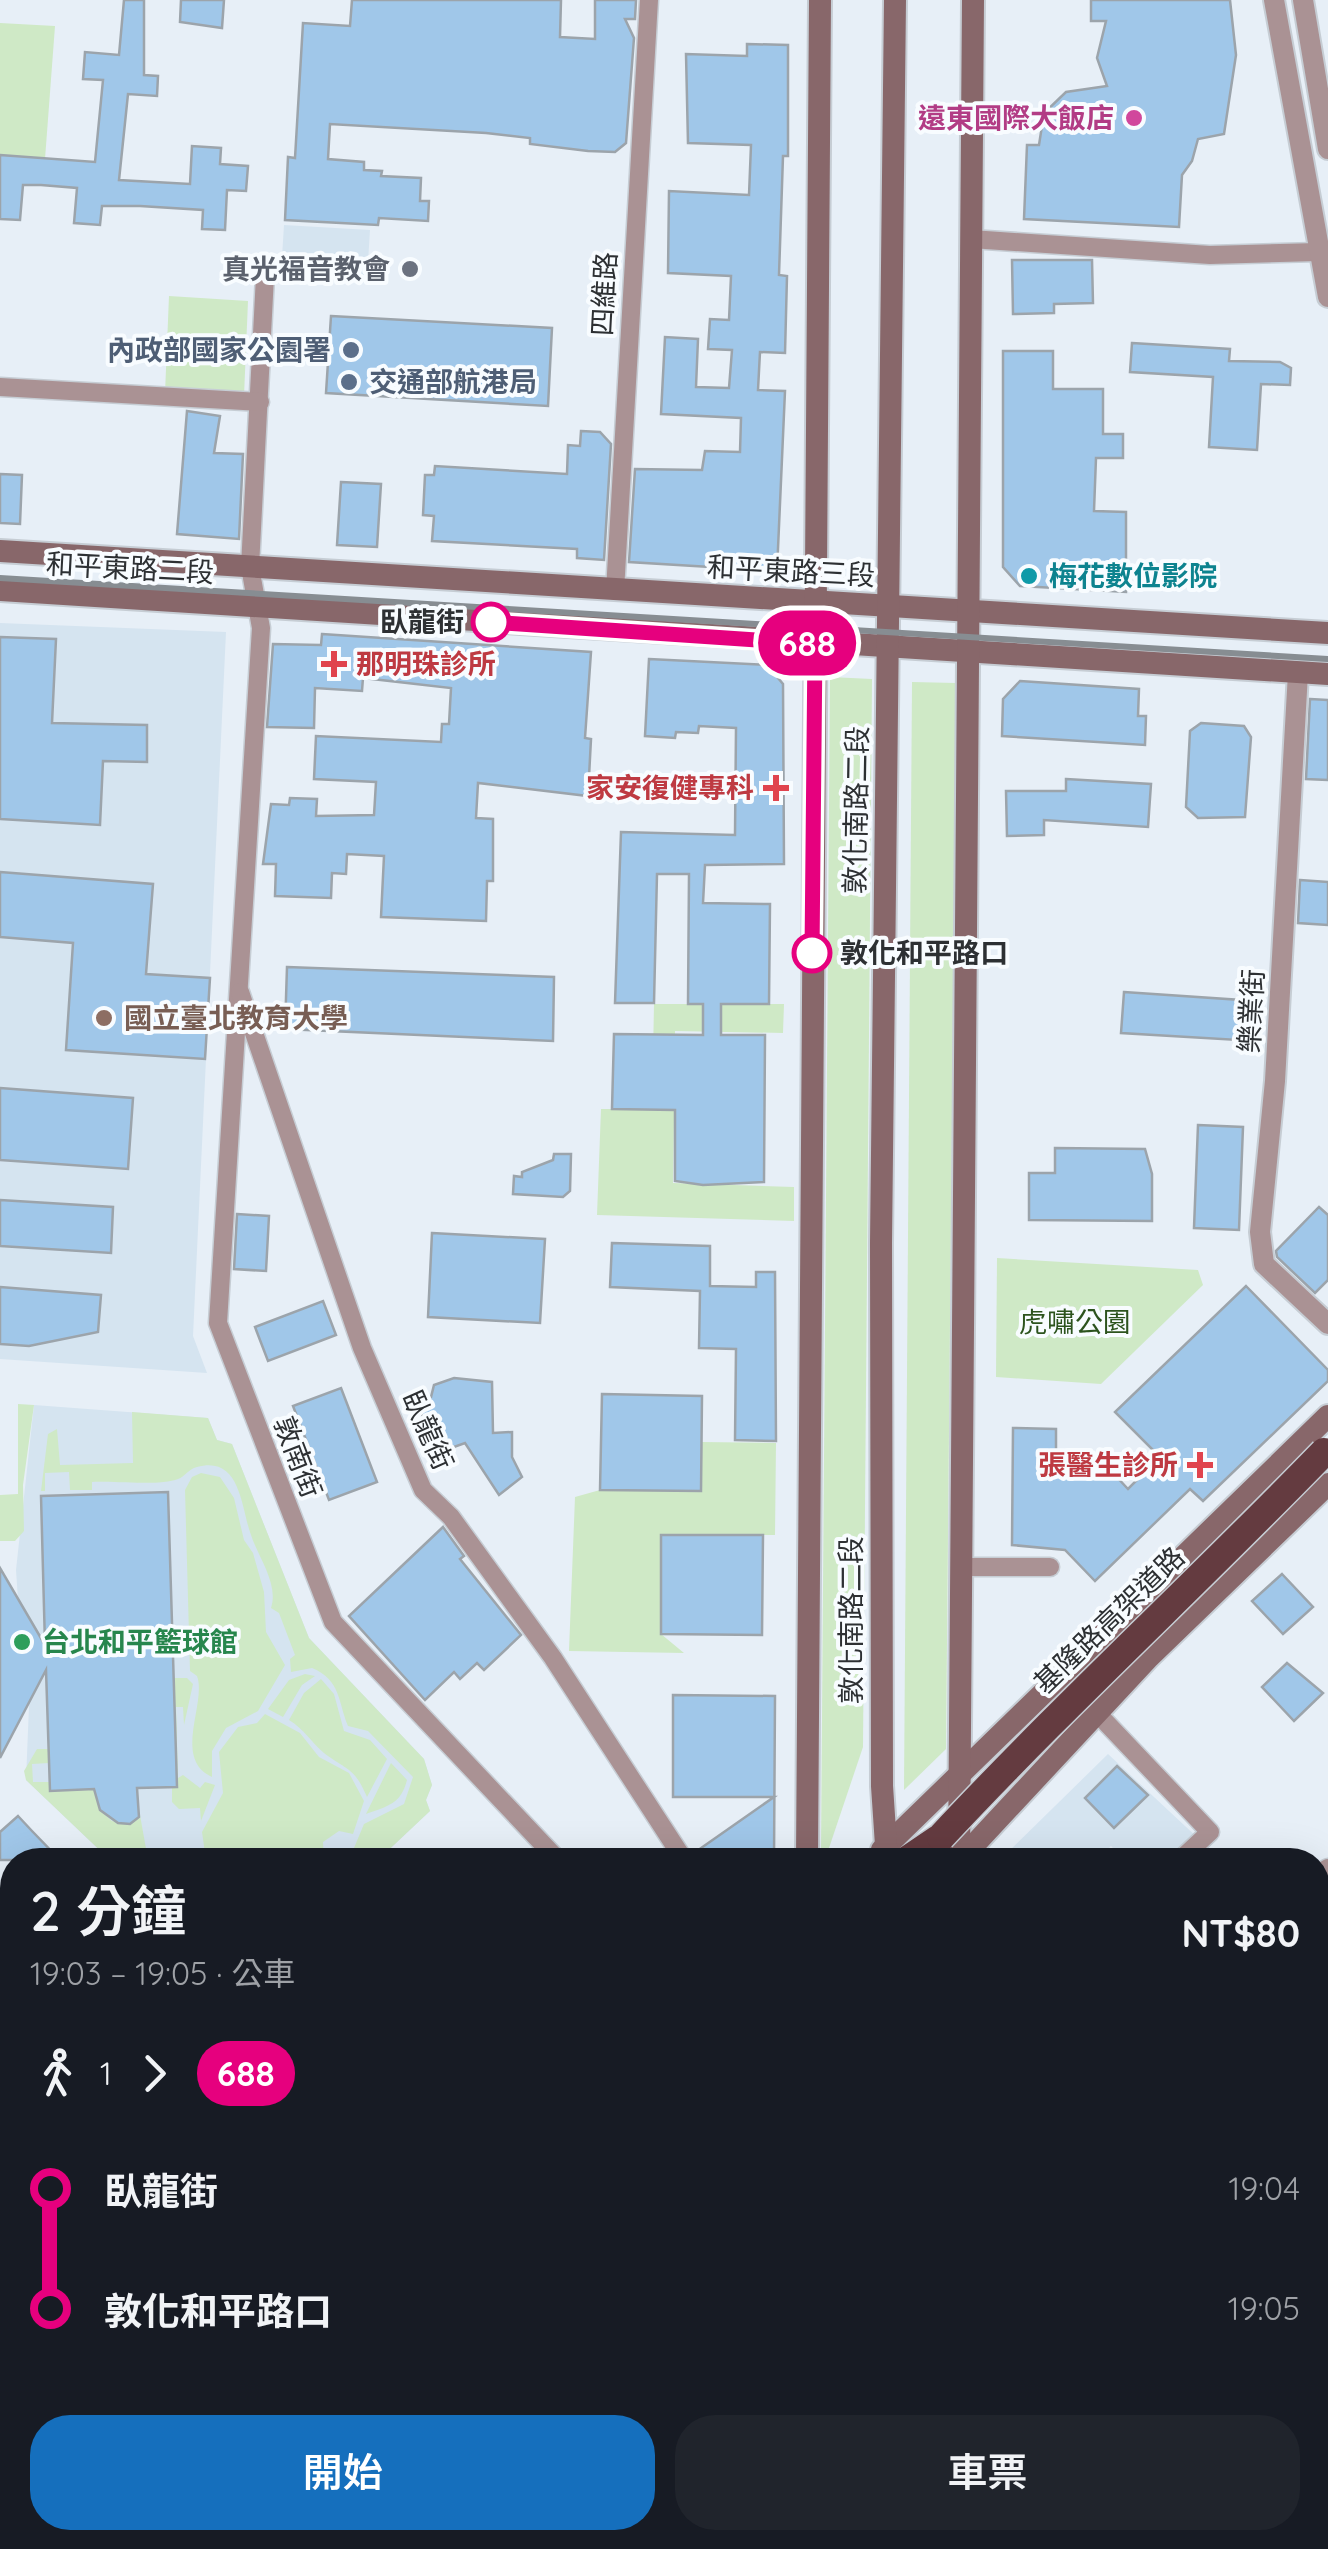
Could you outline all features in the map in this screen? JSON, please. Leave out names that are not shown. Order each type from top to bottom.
[{"type":"highway","name":"基隆路高架道路","points":[[931,1848],[1034,1737],[1182,1598],[1327,1449]]},
{"type":"highway","name":"基隆路高架道路","points":[[910,1848],[941,1837]]},
{"type":"main road","name":"敦化南路二段","points":[[807,1848],[820,0]]},
{"type":"main road","name":"敦化南路二段","points":[[887,1848],[882,1767],[881,1243],[895,0]]},
{"type":"main road","points":[[960,1848],[973,0]]},
{"type":"main road","name":"和平東路二段","points":[[0,550],[250,567]]},
{"type":"main road","name":"和平東路三段","points":[[250,567],[1328,633]]},
{"type":"main road","name":"和平東路二段","points":[[0,590],[256,606]]},
{"type":"main road","points":[[256,606],[1328,674]]},
{"type":"main road","points":[[895,1848],[960,1775],[1328,1416]]},
{"type":"main road","points":[[971,1848],[1098,1713],[1328,1484]]},
{"type":"street","name":"四維路","points":[[615,591],[649,0]]},
{"type":"street","points":[[1274,0],[1328,297]]},
{"type":"street","points":[[1303,0],[1328,149]]},
{"type":"street","points":[[971,239],[1210,254],[1318,252]]},
{"type":"street","name":"臥龍街","points":[[265,276],[250,567],[260,628],[237,983],[362,1348],[423,1490],[451,1517],[553,1658],[676,1848]]},
{"type":"street","points":[[0,388],[260,402]]},
{"type":"street","name":"樂業街","points":[[1298,673],[1275,1081],[1260,1232],[1264,1264],[1328,1324]]},
{"type":"street","name":"敦南街","points":[[237,983],[218,1323],[333,1622],[547,1848]]},
{"type":"street","points":[[961,1567],[1050,1567]]},
{"type":"street","points":[[1098,1713],[1210,1832],[1193,1848]]},
{"type":"shaded area","points":[[284,225],[370,230],[367,279],[281,274]]},
{"type":"shaded area","name":"國立臺北教育大學","points":[[0,623],[226,632],[193,1336],[207,1373],[0,1359]]},
{"type":"shaded area","points":[[34,1405],[208,1418],[217,1440],[232,1444],[309,1638],[424,1759],[432,1785],[426,1800],[430,1811],[391,1848],[97,1848],[26,1780],[31,1657],[18,1600],[16,1570]]},
{"type":"shaded area","points":[[1108,1754],[1200,1840],[1191,1848],[1012,1848]]},
{"type":"green space","points":[[0,23],[55,26],[45,159],[0,155]]},
{"type":"green space","points":[[169,296],[248,301],[244,396],[165,393]]},
{"type":"green space","points":[[830,677],[872,679],[863,1747],[829,1848],[821,1848]]},
{"type":"green space","points":[[912,682],[956,683],[946,1749],[904,1790]]},
{"type":"green space","points":[[654,1004],[784,1004],[783,1033],[675,1031],[674,1097],[689,1119],[674,1120],[673,1183],[794,1187],[794,1221],[597,1215],[601,1109],[652,1109]]},
{"type":"green space","name":"虎嘯公園","points":[[997,1258],[1198,1270],[1203,1285],[1101,1384],[996,1377]]},
{"type":"green space","points":[[18,1404],[34,1405],[23,1485],[24,1531],[15,1541],[0,1541],[0,1495],[18,1494]]},
{"type":"green space","points":[[132,1412],[208,1418],[217,1440],[232,1444],[309,1638],[424,1759],[432,1785],[426,1800],[430,1811],[391,1848],[354,1848],[364,1824],[404,1804],[413,1777],[368,1731],[348,1726],[337,1692],[328,1679],[312,1668],[291,1672],[290,1659],[295,1655],[279,1613],[271,1608],[270,1580],[231,1476],[212,1465],[194,1468],[171,1481],[92,1482],[92,1490],[70,1490],[69,1472],[45,1473],[45,1491],[41,1491],[48,1434],[57,1429],[60,1465],[133,1463]]},
{"type":"green space","points":[[701,1442],[776,1443],[775,1535],[662,1536],[661,1634],[684,1653],[569,1651],[575,1497],[600,1490],[701,1491]]},
{"type":"green space","points":[[201,1473],[220,1477],[234,1498],[244,1540],[253,1553],[264,1592],[266,1632],[285,1665],[258,1711],[226,1728],[212,1751],[212,1777],[200,1769],[192,1744],[199,1687],[197,1676],[190,1671],[185,1490],[192,1477]]},
{"type":"green space","points":[[305,1674],[315,1676],[302,1685],[283,1717],[268,1709],[289,1680]]},
{"type":"green space","points":[[174,1678],[187,1678],[193,1684],[184,1725],[183,1707],[176,1707],[178,1778],[183,1775],[200,1788],[205,1782],[215,1785],[201,1821],[200,1808],[179,1809],[172,1802],[172,1787],[177,1786]]},
{"type":"green space","points":[[321,1679],[334,1694],[344,1731],[370,1740],[387,1759],[367,1797],[354,1775],[289,1720],[304,1693]]},
{"type":"green space","points":[[265,1714],[300,1733],[319,1757],[349,1773],[364,1801],[353,1834],[339,1831],[323,1842],[323,1848],[204,1848],[202,1832],[223,1793],[219,1752],[238,1727],[257,1723]]},
{"type":"green space","points":[[37,1749],[48,1749],[49,1763],[32,1764],[33,1782],[49,1782],[50,1791],[97,1789],[100,1810],[112,1821],[130,1824],[140,1815],[146,1848],[97,1848],[26,1780],[24,1771]]},
{"type":"green space","points":[[391,1763],[407,1780],[404,1788],[392,1803],[366,1814]]},
{"type":"building","points":[[124,0],[144,0],[144,75],[158,76],[157,96],[128,94],[119,180],[190,184],[192,146],[221,148],[220,164],[248,166],[246,191],[227,190],[225,230],[202,229],[203,210],[140,206],[102,206],[100,225],[74,223],[77,188],[41,185],[23,185],[20,220],[0,219],[0,155],[95,162],[103,80],[83,79],[85,52],[119,55]]},
{"type":"building","points":[[181,0],[224,0],[222,28],[180,22]]},
{"type":"building","points":[[352,0],[561,0],[560,37],[595,39],[595,0],[636,0],[635,19],[625,19],[634,38],[626,143],[615,152],[588,151],[530,144],[530,138],[486,133],[330,124],[328,159],[364,162],[364,170],[382,171],[381,176],[421,178],[420,201],[429,201],[428,221],[379,218],[378,225],[285,220],[288,157],[295,158],[303,23],[350,26]]},
{"type":"building","name":"遠東國際大飯店","points":[[1091,0],[1230,0],[1236,55],[1224,134],[1198,139],[1192,161],[1182,175],[1179,227],[1024,219],[1027,145],[1039,145],[1044,113],[1066,92],[1107,86],[1097,58],[1106,21],[1091,21]]},
{"type":"building","points":[[747,44],[788,45],[788,156],[783,156],[779,275],[787,276],[785,353],[760,352],[758,390],[785,391],[777,571],[629,562],[635,469],[702,470],[705,451],[740,452],[741,418],[661,414],[665,337],[698,339],[696,387],[729,388],[732,350],[708,349],[710,319],[729,320],[731,276],[668,273],[669,191],[749,195],[751,145],[688,143],[686,54],[747,56]]},
{"type":"building","points":[[1012,260],[1092,260],[1093,303],[1054,304],[1054,313],[1013,314]]},
{"type":"building","points":[[331,316],[552,328],[548,406],[326,393]]},
{"type":"building","points":[[1132,343],[1230,349],[1229,361],[1280,362],[1291,368],[1290,385],[1261,384],[1257,450],[1209,447],[1213,377],[1130,372]]},
{"type":"building","points":[[1003,351],[1053,351],[1053,389],[1103,389],[1103,434],[1123,434],[1123,458],[1096,458],[1094,511],[1126,512],[1126,592],[1020,586],[1003,567]]},
{"type":"building","points":[[187,411],[220,416],[214,453],[243,454],[239,539],[177,534]]},
{"type":"building","points":[[581,431],[600,432],[611,444],[604,560],[577,558],[577,549],[432,541],[434,516],[423,515],[425,475],[434,475],[435,466],[567,474],[568,445],[580,446]]},
{"type":"building","points":[[0,474],[22,475],[20,524],[0,523]]},
{"type":"building","points":[[341,482],[381,484],[377,547],[337,545]]},
{"type":"building","points":[[322,634],[591,652],[585,738],[591,739],[588,796],[478,783],[476,818],[493,819],[493,881],[487,881],[486,921],[381,917],[384,856],[347,854],[346,874],[332,873],[331,898],[275,896],[276,864],[263,864],[271,804],[289,805],[290,798],[317,799],[316,816],[374,815],[376,782],[314,779],[316,736],[441,742],[442,724],[449,724],[451,688],[363,678],[362,691],[315,688],[314,728],[267,727],[273,644],[321,645]]},
{"type":"building","points":[[0,637],[56,639],[52,723],[147,725],[147,762],[103,761],[100,825],[0,819]]},
{"type":"building","points":[[649,659],[767,665],[783,684],[784,864],[705,865],[703,903],[770,904],[769,1004],[721,1004],[721,1035],[765,1035],[764,1182],[703,1185],[675,1181],[675,1110],[612,1109],[614,1034],[703,1035],[703,1004],[688,1004],[689,874],[657,874],[654,1003],[615,1003],[621,832],[735,835],[736,728],[699,726],[698,733],[676,732],[675,738],[645,736]]},
{"type":"building","points":[[1020,681],[1139,689],[1138,716],[1146,716],[1145,745],[1002,736],[1003,699]]},
{"type":"building","points":[[1310,699],[1328,700],[1328,780],[1306,779]]},
{"type":"building","points":[[1201,723],[1244,726],[1251,737],[1245,817],[1198,818],[1186,807],[1190,731]]},
{"type":"building","points":[[1066,779],[1151,784],[1148,827],[1044,820],[1044,835],[1007,836],[1006,791],[1066,791]]},
{"type":"building","points":[[0,872],[153,884],[146,974],[210,978],[205,1059],[66,1050],[73,943],[0,937]]},
{"type":"building","points":[[1300,880],[1328,882],[1328,925],[1298,923]]},
{"type":"building","points":[[287,967],[554,977],[553,1041],[285,1029]]},
{"type":"building","points":[[1124,992],[1241,1000],[1238,1040],[1121,1033]]},
{"type":"building","points":[[0,1088],[133,1098],[128,1169],[0,1160]]},
{"type":"building","points":[[1198,1125],[1243,1127],[1239,1230],[1194,1228]]},
{"type":"building","points":[[1055,1148],[1145,1149],[1152,1174],[1152,1221],[1029,1220],[1029,1173],[1055,1173]]},
{"type":"building","points":[[554,1154],[571,1154],[570,1191],[563,1197],[513,1194],[514,1176],[522,1177],[522,1172],[553,1160]]},
{"type":"building","points":[[0,1200],[113,1207],[111,1253],[0,1246]]},
{"type":"building","points":[[1319,1207],[1328,1215],[1328,1280],[1315,1293],[1277,1257],[1276,1251]]},
{"type":"building","points":[[237,1214],[269,1216],[266,1271],[234,1269]]},
{"type":"building","points":[[432,1233],[545,1239],[540,1323],[428,1317]]},
{"type":"building","points":[[612,1243],[710,1246],[710,1286],[756,1287],[756,1272],[775,1272],[776,1441],[735,1440],[736,1349],[699,1348],[700,1291],[610,1287]]},
{"type":"building","points":[[1246,1286],[1328,1370],[1328,1381],[1203,1501],[1190,1489],[1095,1581],[1065,1550],[1012,1545],[1013,1428],[1056,1429],[1056,1458],[1099,1458],[1128,1489],[1160,1457],[1115,1412]]},
{"type":"building","points":[[0,1287],[101,1295],[98,1332],[29,1346],[0,1344]]},
{"type":"building","points":[[323,1301],[336,1335],[268,1361],[255,1327]]},
{"type":"building","points":[[454,1378],[492,1382],[493,1433],[512,1432],[512,1457],[522,1477],[499,1495],[465,1443],[440,1452],[419,1408],[431,1397],[434,1385]]},
{"type":"building","points":[[341,1388],[377,1482],[329,1500],[293,1406]]},
{"type":"building","points":[[602,1394],[702,1396],[701,1491],[600,1490]]},
{"type":"building","points":[[168,1492],[177,1787],[137,1788],[139,1817],[130,1824],[118,1823],[100,1810],[94,1789],[50,1791],[46,1670],[0,1758],[0,1568],[45,1645],[41,1496]]},
{"type":"building","points":[[443,1527],[464,1556],[460,1559],[521,1635],[484,1670],[477,1663],[460,1679],[454,1672],[425,1700],[349,1616]]},
{"type":"building","points":[[661,1535],[763,1535],[762,1635],[661,1634]]},
{"type":"building","points":[[1282,1574],[1313,1607],[1283,1634],[1252,1601]]},
{"type":"building","points":[[1287,1663],[1323,1693],[1294,1721],[1262,1687]]},
{"type":"building","points":[[673,1695],[775,1696],[774,1848],[701,1848],[774,1797],[673,1797]]},
{"type":"building","points":[[1117,1766],[1148,1795],[1114,1828],[1085,1798]]},
{"type":"building","points":[[18,1816],[49,1848],[0,1848],[0,1832]]},
{"type":"railway","points":[[0,578],[1328,659]]},
{"type":"bus line","name":"688","points":[[491,622],[815,644],[812,953]]},
{"type":"place","name":"遠東國際大飯店","points":[[1134,118]]},
{"type":"place","name":"真光福音教會","points":[[410,269]]},
{"type":"place","name":"內政部國家公園署","points":[[351,350]]},
{"type":"place","name":"交通部航港局","points":[[349,382]]},
{"type":"place","name":"梅花數位影院","points":[[1029,576]]},
{"type":"place","name":"臥龍街","points":[[491,622]]},
{"type":"place","name":"那明珠診所","points":[[334,664]]},
{"type":"place","name":"家安復健專科","points":[[776,788]]},
{"type":"place","name":"敦化和平路口","points":[[812,953]]},
{"type":"place","name":"國立臺北教育大學","points":[[104,1018]]},
{"type":"place","name":"張醫生診所","points":[[1200,1465]]},
{"type":"place","name":"台北和平籃球館","points":[[22,1642]]}]
